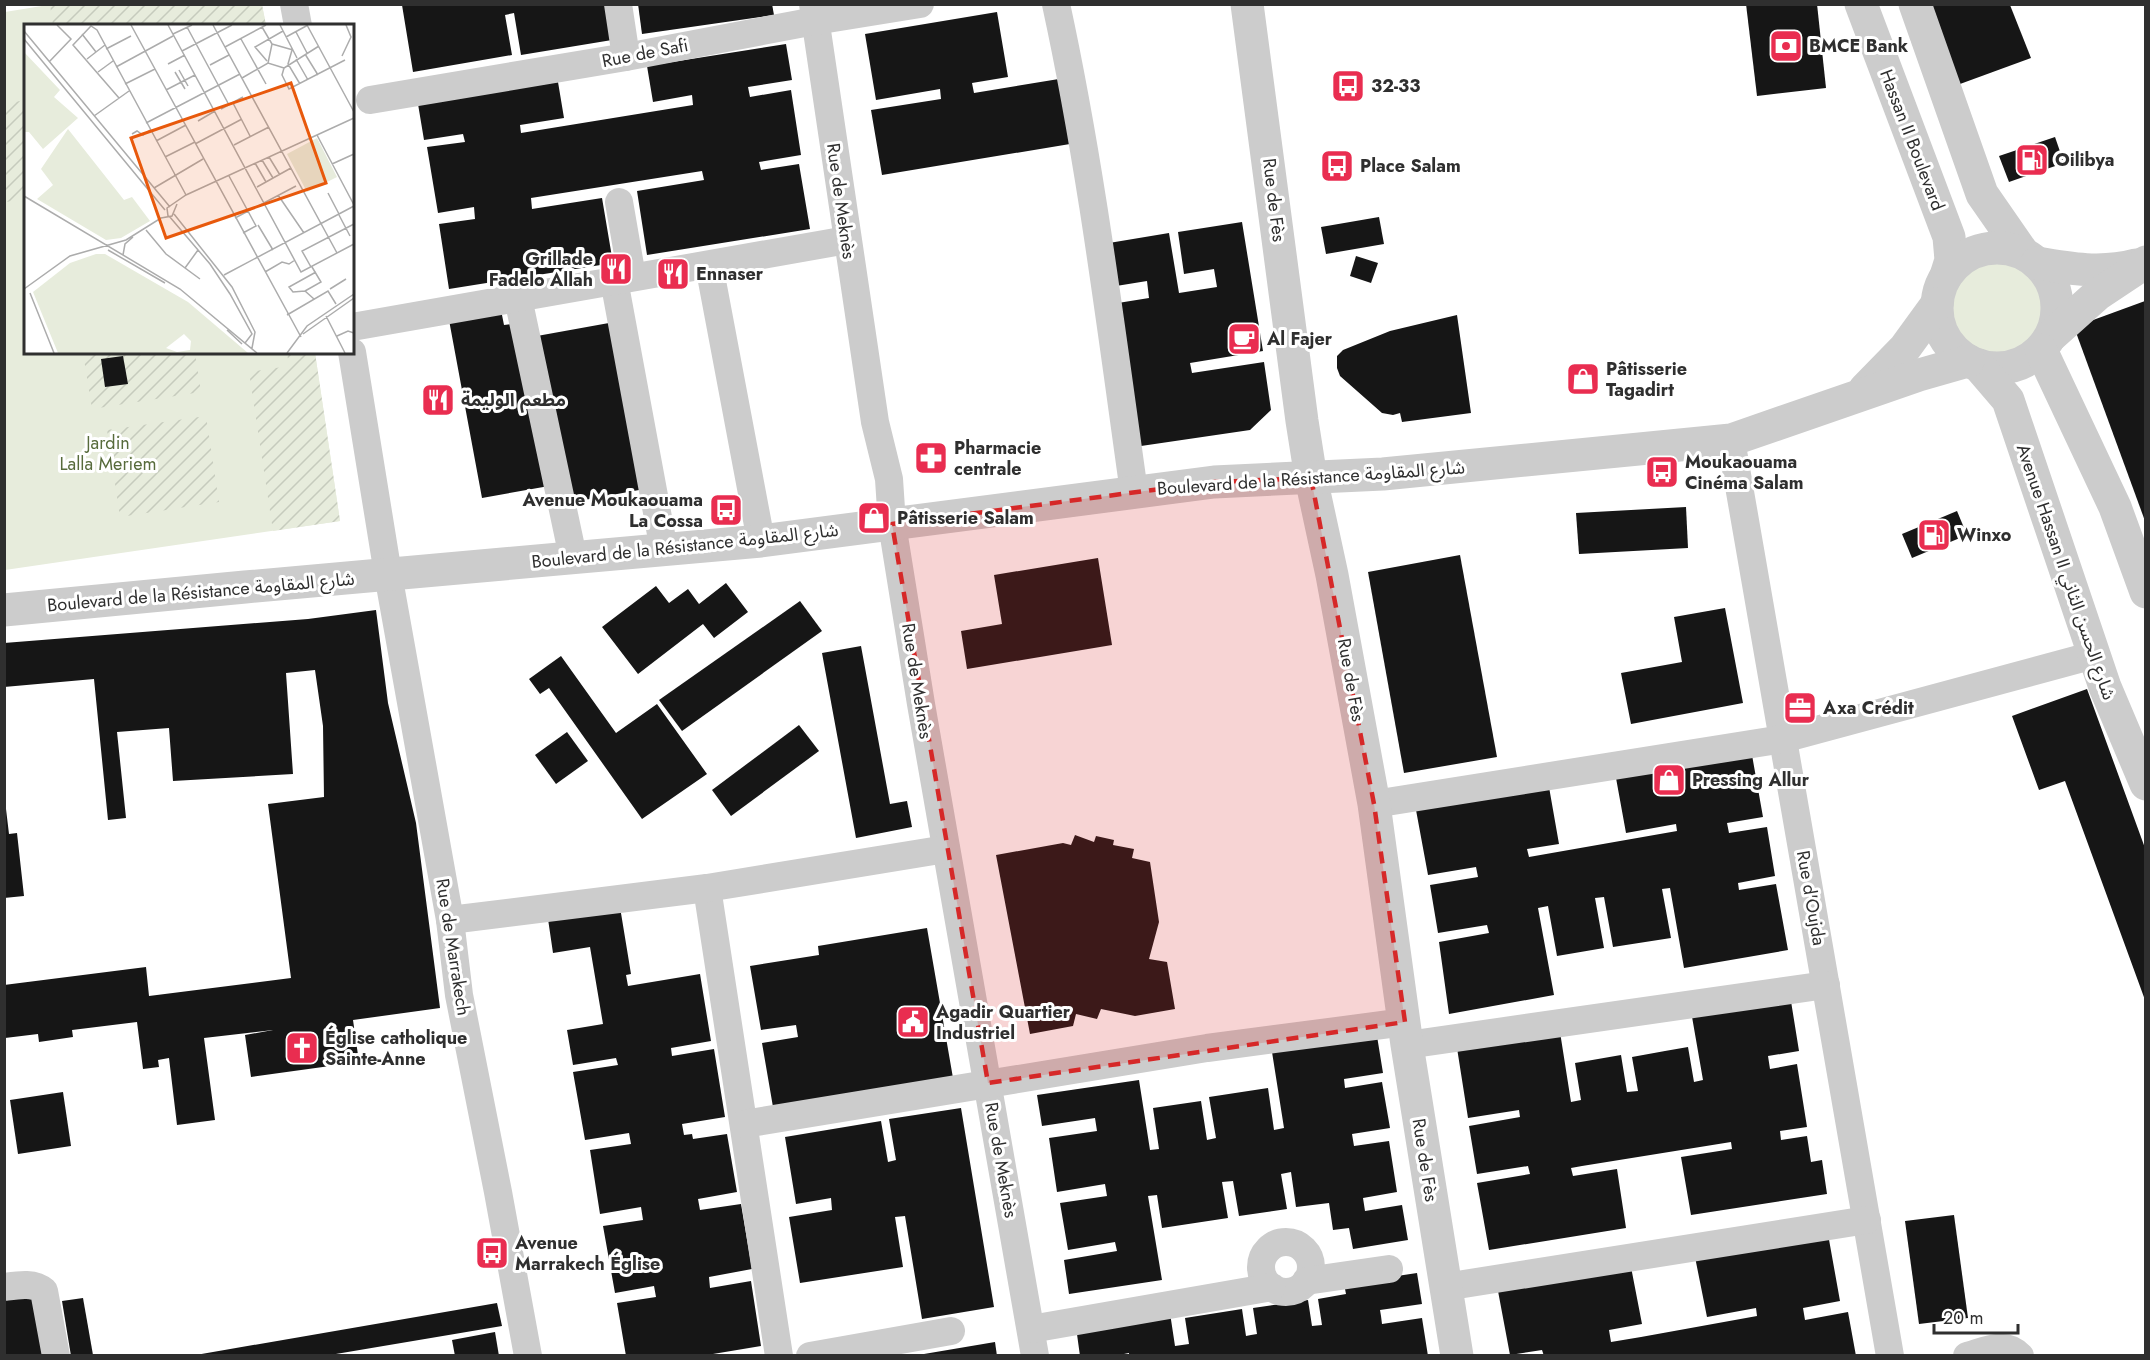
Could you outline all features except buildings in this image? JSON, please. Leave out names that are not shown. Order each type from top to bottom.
[{"type":"street","points":[[294,4],[298,24]]},
{"type":"street","points":[[618,4],[626,57]]},
{"type":"street","name":"Rue de Safi","points":[[370,100],[626,57],[814,13],[920,4]]},
{"type":"street","points":[[1056,4],[1079,117],[1098,233],[1134,492]]},
{"type":"street","name":"Rue de Fès","points":[[1247,4],[1311,478],[1332,575],[1374,804],[1406,1033],[1456,1356]]},
{"type":"street","name":"Hassan II Boulevard","points":[[1861,4],[1949,237],[1951,260],[1941,290]]},
{"type":"street","points":[[1915,4],[1982,194],[2030,258],[2048,275],[2056,297],[2056,322],[2046,343],[2115,507],[2145,592]]},
{"type":"street","name":"Rue de Meknès","points":[[814,13],[875,422],[889,479],[892,524],[946,849],[1033,1342]]},
{"type":"street","points":[[619,202],[623,278],[664,550]]},
{"type":"street","points":[[354,327],[847,240]]},
{"type":"street","points":[[2005,248],[2069,269],[2098,271],[2121,269],[2145,262],[2098,294],[2046,343],[2019,364],[1996,368],[1973,363],[1959,355],[1946,340],[1939,323],[1941,290],[1955,265],[1967,256],[1986,249],[2005,248]]},
{"type":"street","points":[[709,265],[761,541]]},
{"type":"street","name":"Boulevard de la Résistance شارع المقاومة","points":[[1859,395],[1905,348],[1941,290]]},
{"type":"street","points":[[518,298],[573,557]]},
{"type":"street","name":"Rue de Marrakech","points":[[352,354],[388,574],[450,920],[459,995],[528,1356]]},
{"type":"street","name":"Boulevard de la Résistance شارع المقاومة","points":[[4,610],[761,541],[1214,482],[1383,474],[1504,464],[1731,440],[1919,375],[1973,363]]},
{"type":"street","name":"Avenue Hassan II شارع الحسن الثاني","points":[[1973,363],[2008,400],[2094,655],[2145,784]]},
{"type":"street","name":"Rue d'Oujda","points":[[1731,440],[1890,1356]]},
{"type":"street","points":[[1374,804],[1784,739],[2094,655]]},
{"type":"street","points":[[450,920],[707,888],[946,849]]},
{"type":"street","points":[[707,888],[779,1356]]},
{"type":"street","points":[[744,1124],[1207,1048],[1406,1033],[1826,985]]},
{"type":"street","points":[[1445,1287],[1866,1220]]},
{"type":"street","points":[[1281,1242],[1291,1242],[1300,1246],[1310,1262],[1310,1272],[1306,1281],[1300,1287],[1290,1291],[1281,1291],[1272,1287],[1265,1280],[1261,1271],[1265,1253],[1272,1246],[1281,1242]]},
{"type":"street","points":[[1306,1281],[1389,1269]]},
{"type":"street","points":[[4,1287],[31,1285],[39,1286],[44,1291],[56,1356]]},
{"type":"street","points":[[1033,1342],[1272,1287]]},
{"type":"street","points":[[810,1356],[839,1353],[951,1331]]},
{"type":"street","points":[[1967,1356],[2004,1346],[2013,1348],[2020,1356]]},
{"type":"highlighted area","points":[[1311,478],[1374,804],[1405,1022],[988,1083],[892,524],[1214,482]]},
{"type":"green space","name":"Jardin Lalla Meriem","points":[[54,4],[262,5],[266,24],[24,24],[24,354],[315,354],[340,521],[5,570],[5,12]]},
{"type":"green space","points":[[50,5],[262,5],[266,24],[53,24]]},
{"type":"green space","points":[[24,100],[24,199],[6,202],[4,191],[5,104]]},
{"type":"green space","points":[[1997,261],[2015,265],[2031,275],[2041,291],[2045,309],[2041,327],[2031,343],[2015,353],[1997,357],[1979,353],[1963,343],[1953,327],[1949,309],[1953,291],[1963,275],[1979,265]]},
{"type":"green space","points":[[83,354],[195,354],[201,392],[92,409]]},
{"type":"green space","points":[[287,354],[315,354],[340,521],[273,531],[249,372],[289,366]]},
{"type":"green space","points":[[206,416],[219,502],[120,517],[107,430]]},
{"type":"place","name":"BMCE Bank","points":[[1786,46]]},
{"type":"place","name":"32-33","points":[[1348,86]]},
{"type":"place","name":"Oilibya","points":[[2032,160]]},
{"type":"place","name":"Place Salam","points":[[1337,166]]},
{"type":"place","name":"Grillade Fadelo Allah","points":[[616,269]]},
{"type":"place","name":"Ennaser","points":[[673,274]]},
{"type":"place","name":"Al Fajer","points":[[1244,339]]},
{"type":"place","name":"Pâtisserie Tagadirt","points":[[1583,379]]},
{"type":"place","name":"مطعم الوليمة","points":[[438,400]]},
{"type":"place","name":"Pharmacie centrale","points":[[931,458]]},
{"type":"place","name":"Moukaouama Cinéma Salam","points":[[1662,472]]},
{"type":"place","name":"Avenue Moukaouama La Cossa","points":[[726,510]]},
{"type":"place","name":"Pâtisserie Salam","points":[[874,518]]},
{"type":"place","name":"Winxo","points":[[1934,535]]},
{"type":"place","name":"Axa Crédit","points":[[1800,708]]},
{"type":"place","name":"Pressing Allur","points":[[1669,780]]},
{"type":"place","name":"Agadir Quartier Industriel","points":[[913,1022]]},
{"type":"place","name":"Église catholique Sainte-Anne","points":[[302,1048]]},
{"type":"place","name":"Avenue Marrakech Église","points":[[492,1253]]}]
